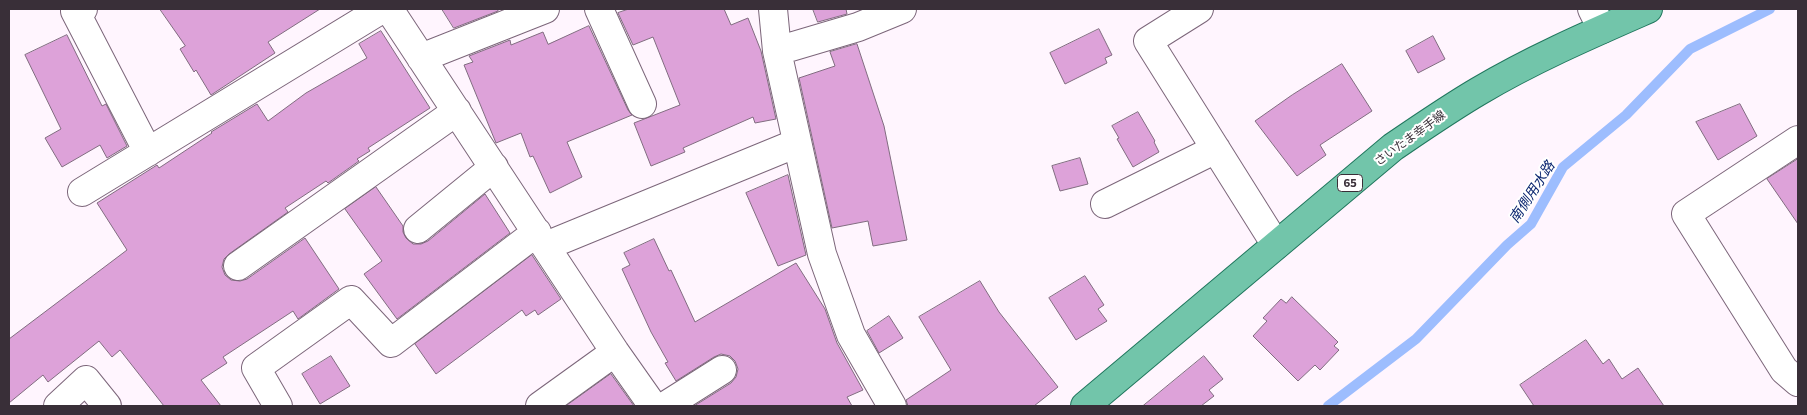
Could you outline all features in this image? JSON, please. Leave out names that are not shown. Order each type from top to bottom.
[{"type":"main road","name":"さいたま幸手線","points":[[1085,406],[1393,147],[1438,116],[1507,76],[1597,19],[1648,9]]},
{"type":"street","points":[[83,9],[75,12],[148,152]]},
{"type":"street","points":[[82,192],[382,9]]},
{"type":"street","points":[[389,9],[615,352],[653,406]]},
{"type":"street","points":[[422,58],[545,9]]},
{"type":"street","points":[[599,9],[642,104]]},
{"type":"street","points":[[773,9],[778,51],[822,254],[851,335],[892,406]]},
{"type":"street","points":[[778,51],[858,27],[902,9]]},
{"type":"street","points":[[1200,9],[1148,40],[1276,245]]},
{"type":"street","points":[[238,266],[457,111]]},
{"type":"street","points":[[1798,140],[1686,214],[1784,370],[1798,382]]},
{"type":"street","points":[[278,406],[256,368],[351,300],[391,343],[542,239],[797,143]]},
{"type":"street","points":[[1105,204],[1216,149]]},
{"type":"street","points":[[418,229],[494,167]]},
{"type":"street","points":[[540,406],[615,352]]},
{"type":"street","points":[[665,406],[722,370]]},
{"type":"street","points":[[58,406],[86,380],[107,406]]},
{"type":"building","points":[[160,9],[320,9],[268,42],[275,53],[211,95],[196,70],[194,72],[180,49],[185,46]]},
{"type":"building","points":[[442,9],[498,9],[498,11],[454,28]]},
{"type":"building","points":[[629,9],[724,9],[731,25],[748,18],[761,51],[776,119],[755,123],[753,117],[683,148],[685,152],[651,166],[634,123],[680,105],[653,37],[633,45],[618,13]]},
{"type":"building","points":[[813,9],[846,9],[847,14],[818,22]]},
{"type":"building","points":[[589,26],[632,115],[567,142],[582,177],[550,193],[533,156],[530,157],[521,133],[496,143],[464,65],[473,62],[469,56],[510,40],[511,45],[543,32],[548,44]]},
{"type":"building","points":[[1099,29],[1112,55],[1105,58],[1107,63],[1065,84],[1050,53]]},
{"type":"building","points":[[381,31],[430,108],[368,148],[370,151],[357,159],[359,161],[328,183],[326,181],[285,208],[288,212],[229,254],[224,259],[222,267],[225,275],[231,280],[240,281],[247,279],[305,238],[339,289],[298,319],[293,311],[223,357],[227,363],[201,380],[221,406],[164,406],[120,350],[112,357],[99,341],[48,382],[43,375],[9,403],[9,339],[127,250],[97,203],[157,165],[159,168],[211,132],[257,104],[268,121],[306,93],[367,58],[359,44]]},
{"type":"building","points":[[67,35],[102,106],[106,104],[127,146],[107,158],[100,145],[62,167],[45,138],[61,129],[25,55]]},
{"type":"building","points":[[1433,36],[1445,59],[1418,73],[1406,51]]},
{"type":"building","points":[[857,44],[884,126],[907,240],[873,246],[868,221],[832,228],[799,78],[835,66],[830,52]]},
{"type":"building","points":[[1342,64],[1372,111],[1320,145],[1326,155],[1297,176],[1255,121]]},
{"type":"building","points":[[1740,104],[1757,136],[1718,160],[1696,122]]},
{"type":"building","points":[[1138,112],[1155,141],[1159,152],[1133,167],[1112,126]]},
{"type":"building","points":[[1080,158],[1088,184],[1060,191],[1052,166]]},
{"type":"building","points":[[1798,159],[1798,224],[1767,179]]},
{"type":"building","points":[[788,175],[806,255],[778,266],[746,193]]},
{"type":"building","points":[[376,187],[403,226],[406,238],[413,244],[421,244],[428,241],[485,194],[510,233],[397,319],[364,274],[382,261],[345,209]]},
{"type":"building","points":[[654,239],[669,271],[671,270],[695,322],[796,263],[825,309],[837,343],[863,390],[847,397],[852,406],[694,406],[731,383],[736,377],[738,369],[735,361],[730,356],[721,354],[676,381],[665,363],[668,362],[651,332],[622,269],[630,265],[624,253]]},
{"type":"building","points":[[532,255],[561,299],[538,315],[535,310],[526,316],[522,310],[436,374],[415,344]]},
{"type":"building","points":[[1085,276],[1104,305],[1098,309],[1107,321],[1076,340],[1049,298]]},
{"type":"building","points":[[980,281],[999,312],[1058,387],[1034,406],[908,406],[906,400],[951,370],[919,317]]},
{"type":"building","points":[[1292,297],[1338,342],[1334,346],[1339,350],[1320,370],[1315,365],[1298,381],[1253,336],[1267,321],[1263,318],[1281,299],[1286,303]]},
{"type":"building","points":[[889,316],[903,338],[879,353],[867,331]]},
{"type":"building","points":[[1586,340],[1603,364],[1609,359],[1622,379],[1638,368],[1664,406],[1534,406],[1520,385]]},
{"type":"building","points":[[331,356],[350,386],[320,404],[302,374]]},
{"type":"building","points":[[1204,356],[1223,379],[1209,390],[1214,396],[1201,406],[1143,406]]},
{"type":"building","points":[[611,374],[634,406],[566,406]]},
{"type":"waterway","name":"南側用水路","points":[[1328,406],[1416,339],[1507,245],[1531,224],[1563,167],[1626,115],[1690,49],[1770,9]]}]
